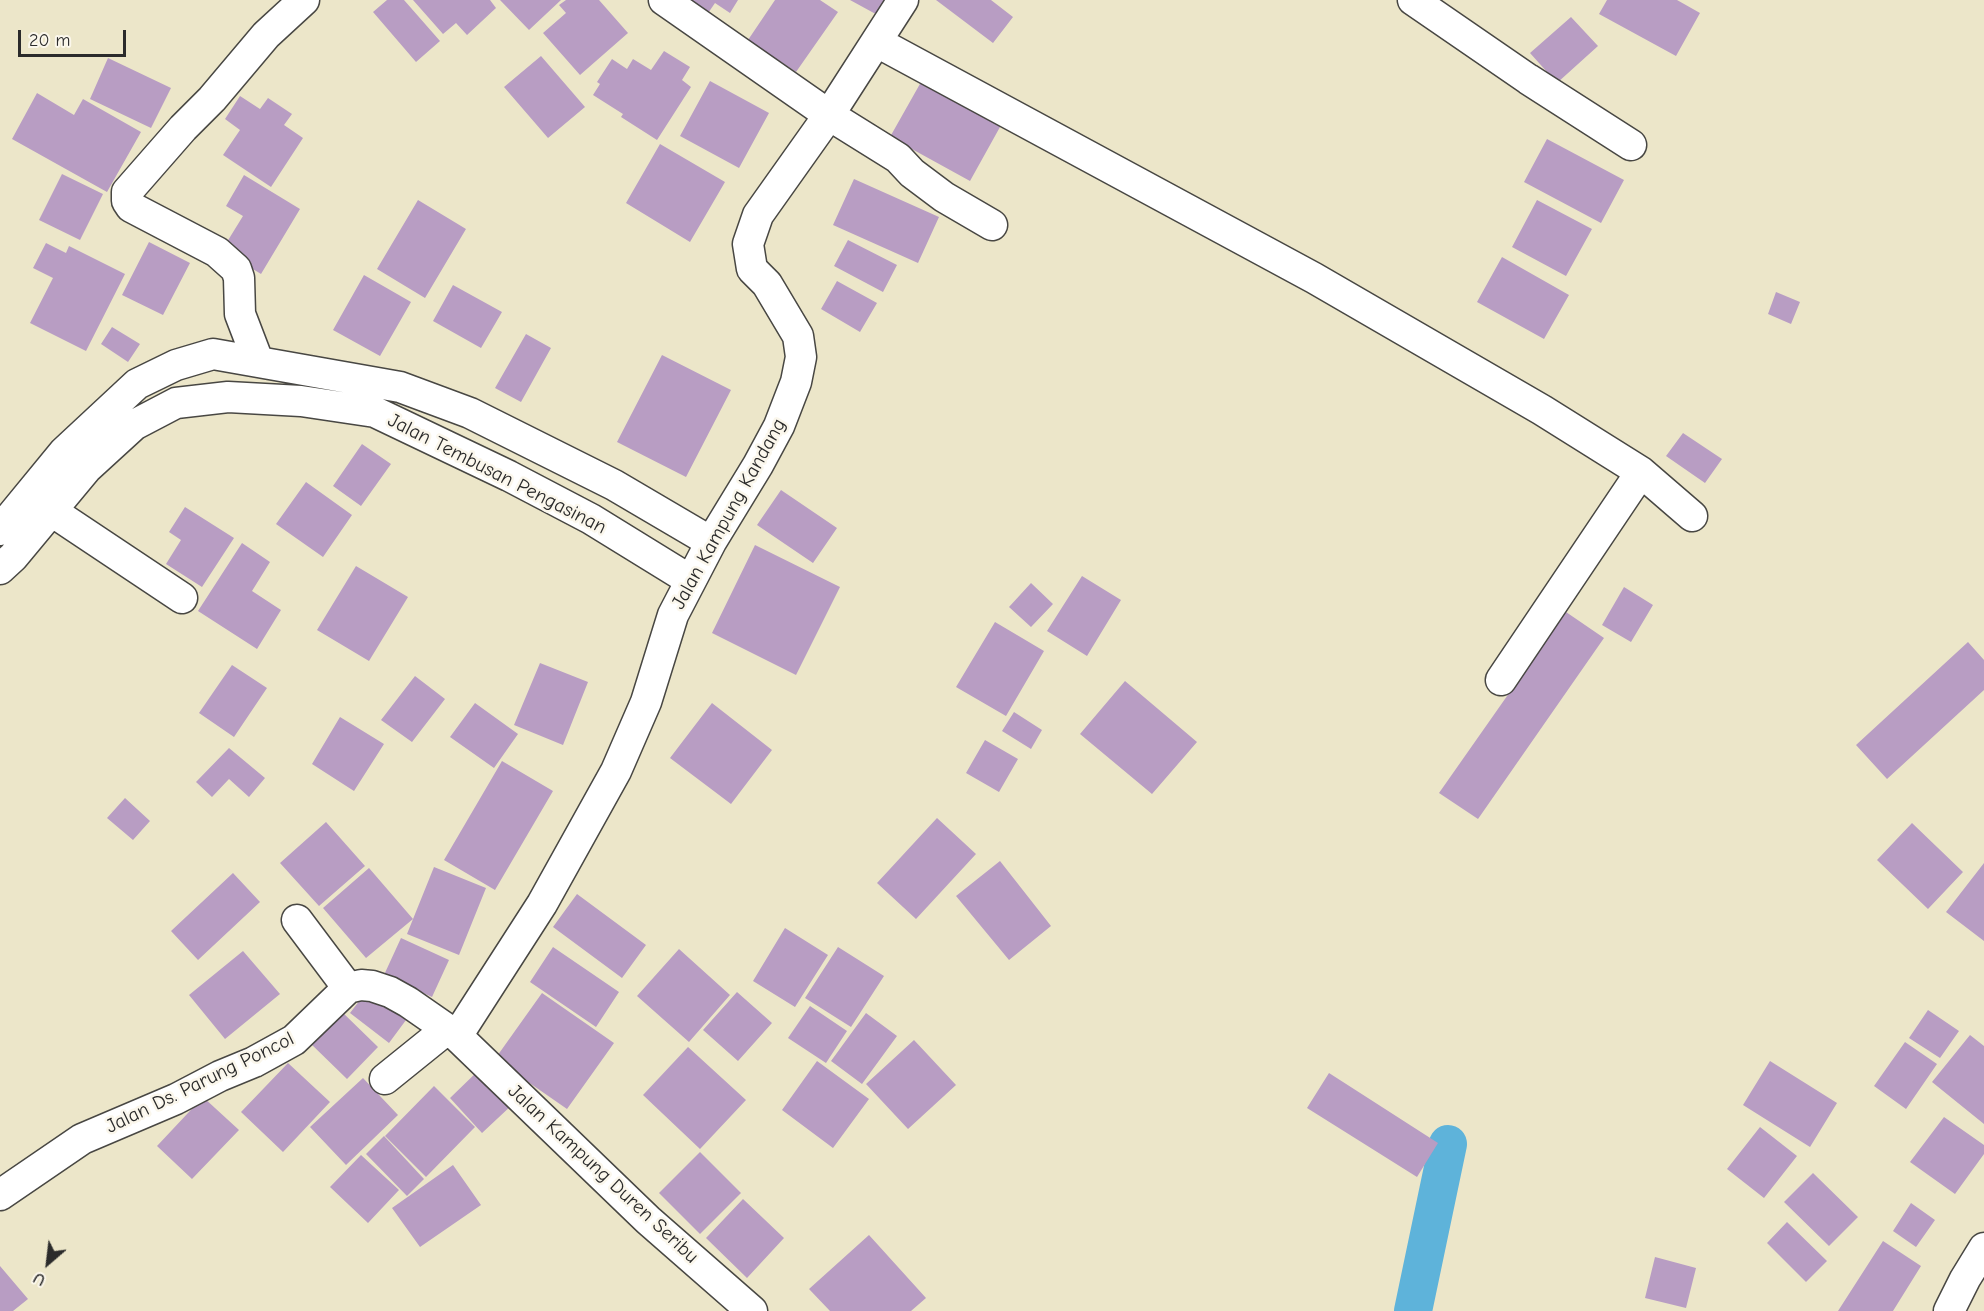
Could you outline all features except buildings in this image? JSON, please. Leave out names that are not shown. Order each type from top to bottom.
[{"type":"street","points":[[258,361],[240,314],[239,278],[236,269],[211,248],[131,207],[127,201],[127,192],[267,35],[304,0]]},
{"type":"street","points":[[664,0],[829,115],[898,158],[912,173],[944,196],[992,225]]},
{"type":"street","name":"Jalan Kampung Kandang","points":[[385,1079],[452,1033],[542,904],[616,771],[646,702],[673,615],[711,542],[779,426],[796,382],[801,357],[798,336],[767,285],[752,269],[748,244],[758,215],[829,115],[903,0]]},
{"type":"street","points":[[1413,0],[1528,79],[1631,145]]},
{"type":"street","points":[[877,42],[1314,278],[1542,410],[1626,464],[1692,516]]},
{"type":"street","points":[[213,354],[228,397]]},
{"type":"street","name":"Jalan Tembusan Pengasinan","points":[[0,530],[64,452],[137,384],[176,365],[213,354],[400,387],[470,413],[614,485],[711,542]]},
{"type":"street","name":"Jalan Tembusan Pengasinan","points":[[0,569],[13,557],[87,468],[134,425],[176,404],[228,397],[301,401],[375,412],[509,476],[591,519],[690,580]]},
{"type":"street","points":[[1501,680],[1626,464]]},
{"type":"street","points":[[50,510],[182,598]]},
{"type":"street","points":[[297,920],[348,988],[361,985],[390,992],[452,1033]]},
{"type":"street","name":"Jalan Ds. Parung Poncol","points":[[0,1195],[82,1139],[176,1099],[294,1040],[348,988]]},
{"type":"street","name":"Jalan Kampung Duren Seribu","points":[[452,1033],[648,1220],[743,1304]]},
{"type":"street","points":[[1949,1311],[1984,1248]]},
{"type":"waterway","points":[[1413,1311],[1448,1144]]}]
